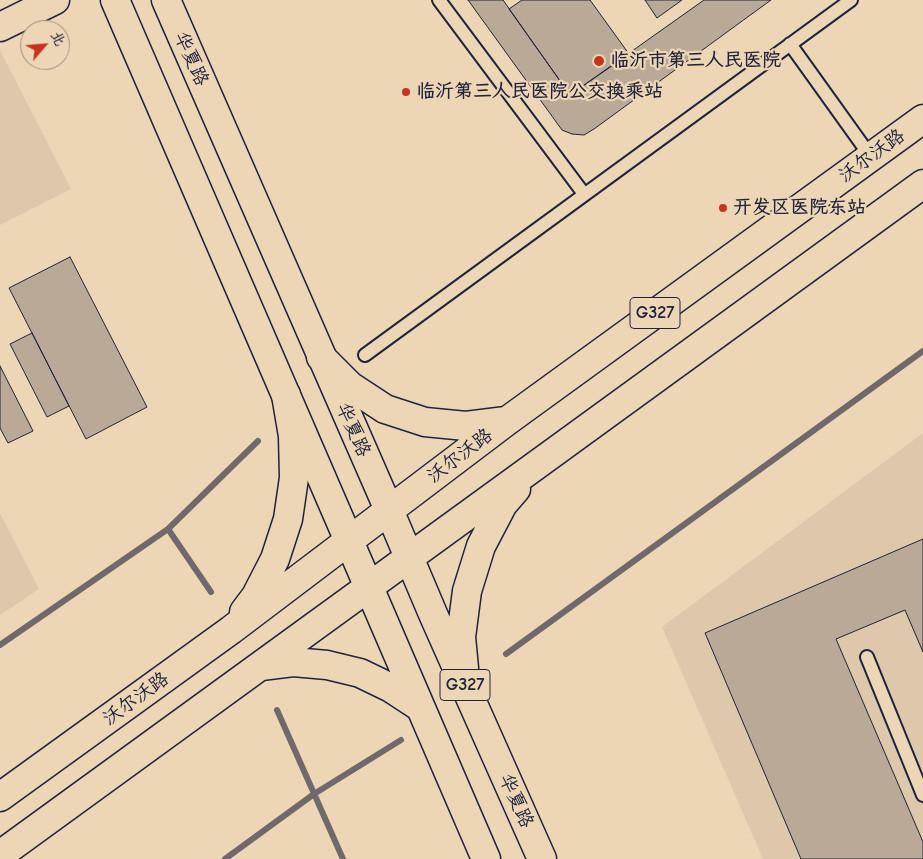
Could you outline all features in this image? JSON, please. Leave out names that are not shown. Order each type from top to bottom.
[{"type":"main road","points":[[0,28],[55,0]]},
{"type":"main road","points":[[115,0],[349,540]]},
{"type":"main road","name":"华夏路","points":[[167,0],[321,357],[542,859]]},
{"type":"main road","name":"沃尔沃路","points":[[0,797],[231,630],[507,421],[923,119]]},
{"type":"main road","name":"G327","points":[[409,558],[923,184]]},
{"type":"main road","points":[[321,357],[350,386],[385,409],[425,422],[466,426],[507,421]]},
{"type":"main road","points":[[231,630],[256,596],[275,559],[288,519],[294,478],[294,453],[286,395]]},
{"type":"main road","points":[[465,684],[461,637],[466,591],[481,546],[499,513],[504,504],[534,468]]},
{"type":"main road","name":"G327","points":[[349,540],[486,859]]},
{"type":"main road","points":[[0,856],[409,558]]},
{"type":"main road","points":[[259,666],[293,662],[327,665],[360,673],[392,688],[420,707]]},
{"type":"lane","points":[[439,0],[584,194]]},
{"type":"lane","points":[[365,355],[851,0]]},
{"type":"lane","points":[[790,44],[871,157]]},
{"type":"lane","points":[[867,657],[923,795]]},
{"type":"shaded area","points":[[0,50],[71,189],[0,225]]},
{"type":"shaded area","points":[[923,433],[923,859],[763,859],[662,627]]},
{"type":"shaded area","points":[[0,513],[39,589],[0,615]]},
{"type":"building","points":[[468,0],[503,0],[570,95],[704,0],[771,0],[584,135],[572,134],[562,130]]},
{"type":"building","points":[[522,0],[590,0],[629,54],[570,95],[509,9]]},
{"type":"building","points":[[645,0],[682,0],[657,18]]},
{"type":"building","points":[[70,257],[147,407],[86,439],[9,288]]},
{"type":"building","points":[[32,333],[69,406],[47,417],[10,344]]},
{"type":"building","points":[[0,366],[33,431],[8,443],[0,428]]},
{"type":"building","points":[[923,539],[923,652],[905,610],[836,639],[923,842],[923,859],[801,859],[705,633]]},
{"type":"waterway","points":[[506,654],[923,351]]},
{"type":"waterway","points":[[0,645],[168,529],[258,441]]},
{"type":"waterway","points":[[168,529],[211,592]]},
{"type":"waterway","points":[[277,710],[343,859]]},
{"type":"waterway","points":[[225,859],[314,794],[401,740]]},
{"type":"place","name":"临沂市第三人民医院","points":[[599,61]]},
{"type":"place","name":"临沂第三人民医院公交换乘站","points":[[406,92]]},
{"type":"place","name":"开发区医院东站","points":[[723,208]]}]
